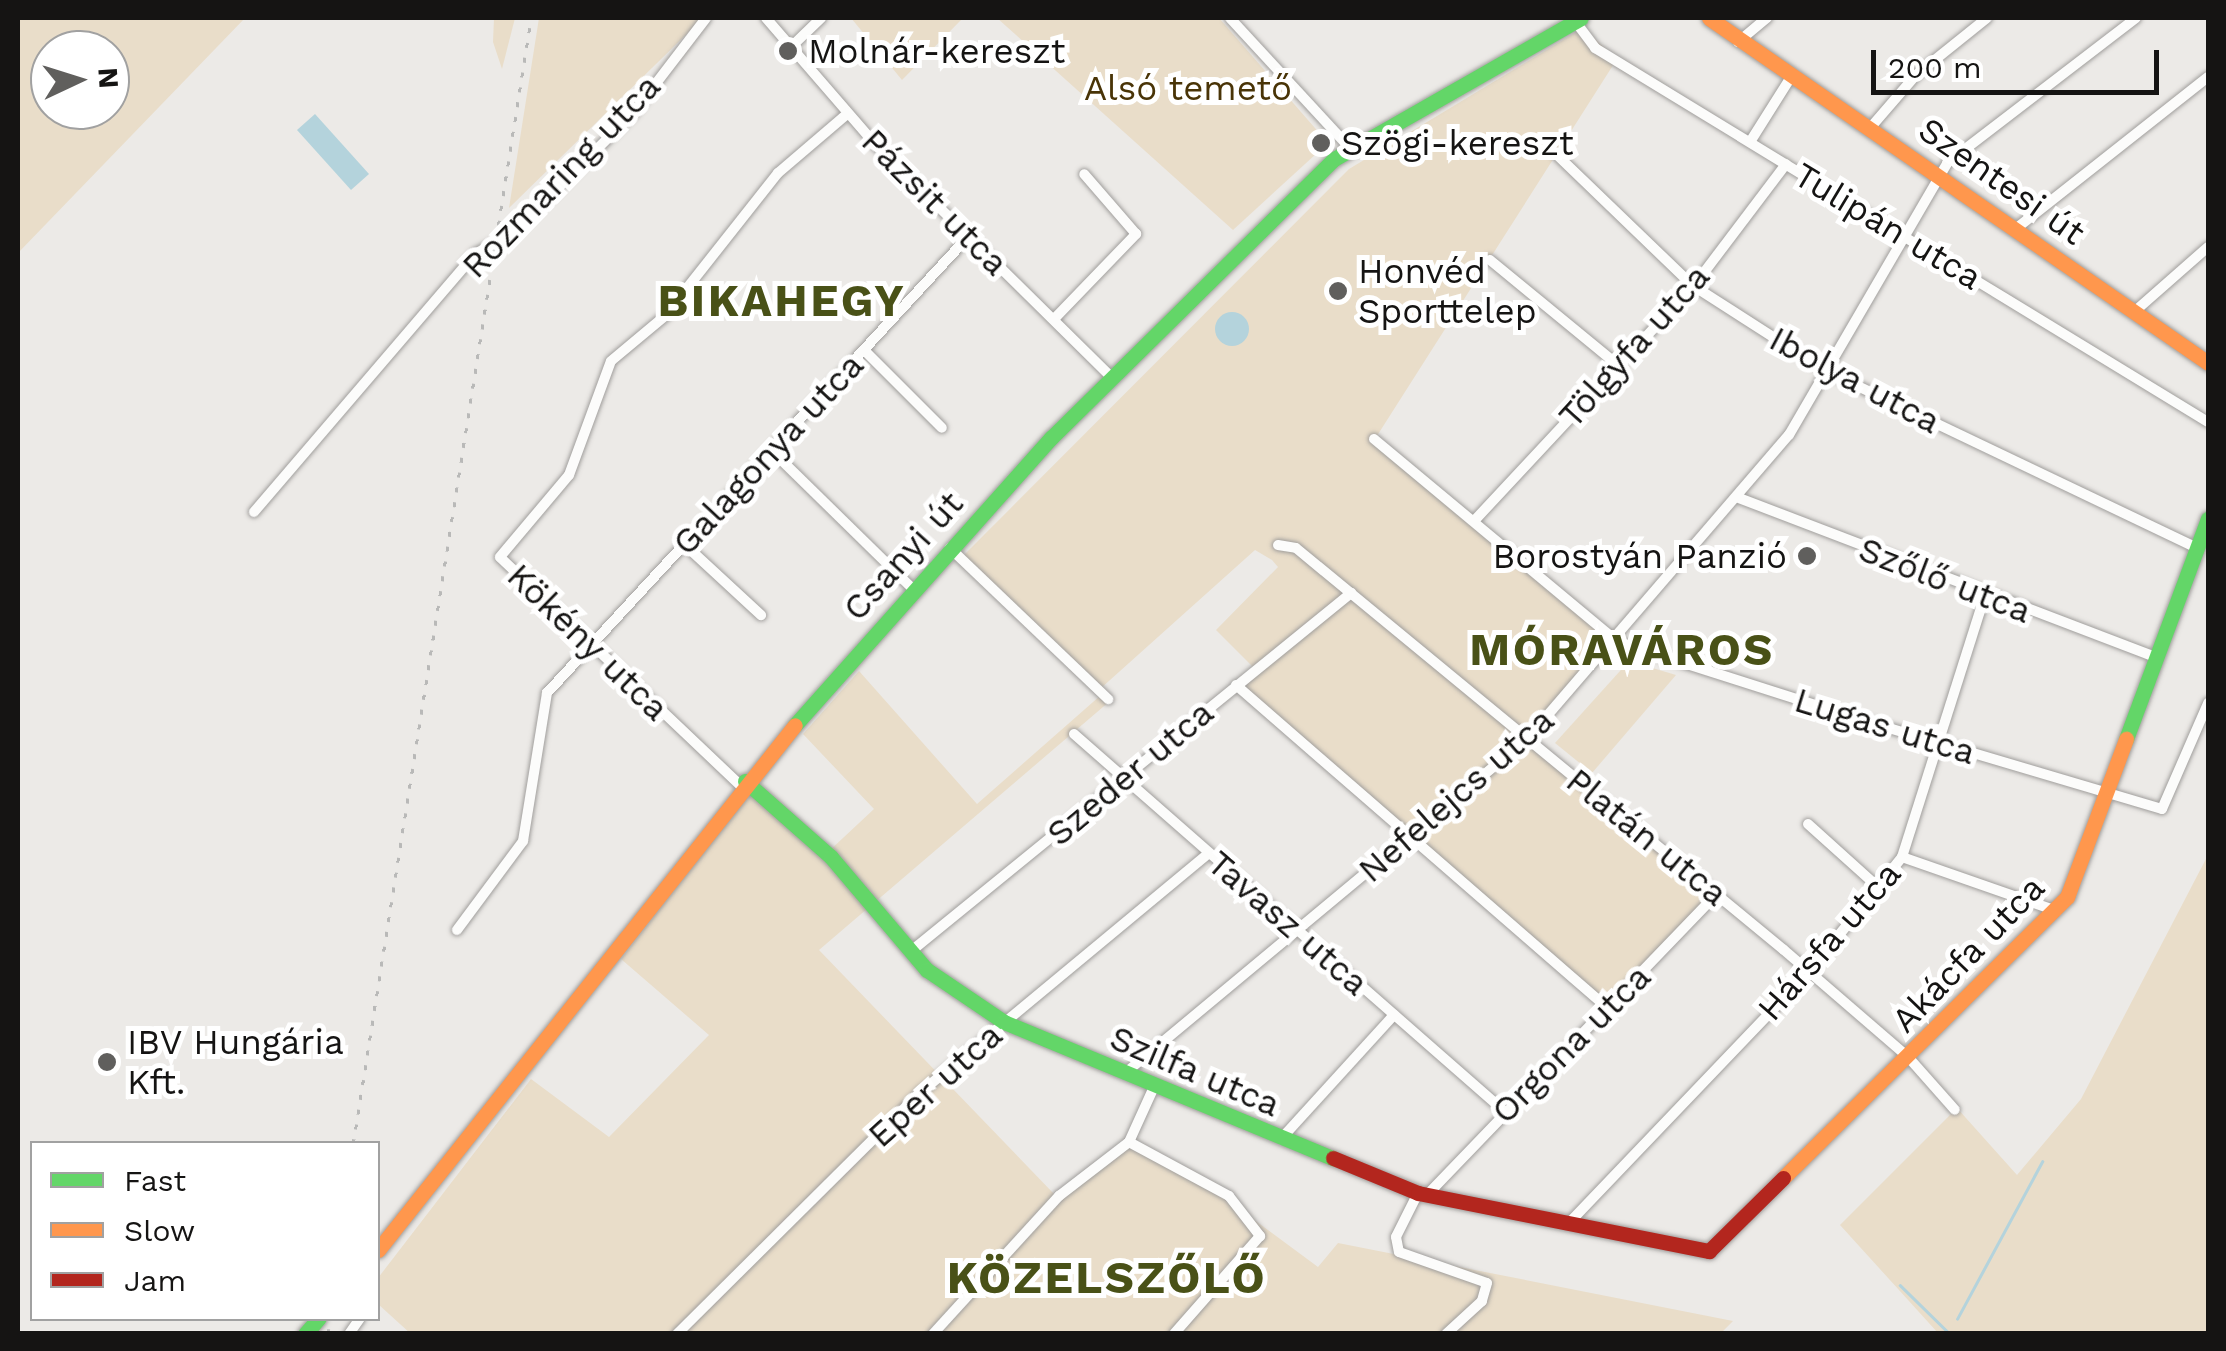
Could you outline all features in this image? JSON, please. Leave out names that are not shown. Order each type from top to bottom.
[{"type":"street","name":"Rozmaring utca","points":[[254,512],[475,254],[512,234],[634,112],[706,18]]},
{"type":"street","name":"Pázsit utca","points":[[766,18],[847,114],[1112,378]]},
{"type":"street","points":[[791,47],[821,18]]},
{"type":"street","points":[[1230,18],[1349,147]]},
{"type":"street","name":"Szentesi út","points":[[1709,18],[1790,77],[1940,173],[2208,363]]},
{"type":"street","points":[[1738,42],[1767,18]]},
{"type":"street","points":[[1871,127],[1916,74],[1987,18]]},
{"type":"street","points":[[1940,173],[2136,18]]},
{"type":"street","name":"Csanyi út","points":[[380,1247],[743,783],[912,589],[1112,378],[1349,147],[1578,19]]},
{"type":"street","name":"Tulipán utca","points":[[1578,19],[1602,52],[2208,422]]},
{"type":"street","points":[[1750,142],[1790,77]]},
{"type":"street","points":[[2018,227],[2208,78]]},
{"type":"street","name":"Kökény utca","points":[[743,783],[591,646],[500,557],[557,491],[611,361],[665,316],[778,173],[847,114]]},
{"type":"street","name":"Ibolya utca","points":[[1556,154],[1694,286],[1826,371],[2193,546]]},
{"type":"street","name":"Tölgyfa utca","points":[[1474,522],[1694,286],[1786,164]]},
{"type":"street","name":"Nefelejcs utca","points":[[1124,1074],[1528,738],[1618,642],[1740,498],[1826,371],[1940,173]]},
{"type":"street","points":[[1055,318],[1136,234],[1084,174]]},
{"type":"street","name":"Galagonya utca","points":[[457,930],[523,841],[544,700],[968,237]]},
{"type":"street","points":[[2134,312],[2208,247]]},
{"type":"street","points":[[1490,260],[1618,365]]},
{"type":"street","points":[[864,350],[942,428]]},
{"type":"street","name":"Lugas utca","points":[[1374,438],[1618,642],[2156,809],[2169,804],[2208,703]]},
{"type":"street","points":[[771,450],[912,589]]},
{"type":"street","name":"Szőlő utca","points":[[1740,498],[1984,595],[2152,656]]},
{"type":"street","name":"Akácfa utca","points":[[1710,1251],[2057,911],[2106,794],[2193,546],[2208,519]]},
{"type":"street","points":[[684,544],[760,615]]},
{"type":"street","name":"Platán utca","points":[[1278,544],[1352,594],[1809,972],[1909,1058],[1954,1110]]},
{"type":"street","points":[[950,548],[1108,699]]},
{"type":"street","name":"Szeder utca","points":[[910,952],[1352,594]]},
{"type":"street","name":"Hársfa utca","points":[[1567,1225],[1809,972],[1902,857],[1984,595]]},
{"type":"street","points":[[1236,685],[1607,1008]]},
{"type":"street","name":"Tavasz utca","points":[[1074,734],[1121,780],[1504,1111]]},
{"type":"street","name":"Szilfa utca","points":[[743,783],[830,857],[910,952],[1004,1022],[1281,1140],[1422,1194],[1710,1251]]},
{"type":"street","points":[[1808,824],[1878,886]]},
{"type":"street","name":"Eper utca","points":[[677,1334],[1004,1022],[1208,854]]},
{"type":"street","points":[[1902,857],[2057,911]]},
{"type":"street","name":"Orgona utca","points":[[1446,1334],[1482,1301],[1487,1283],[1400,1252],[1396,1238],[1422,1194],[1716,895]]},
{"type":"street","points":[[1281,1140],[1394,1016]]},
{"type":"street","points":[[933,1334],[1059,1196],[1129,1142],[1154,1087]]},
{"type":"street","points":[[1129,1142],[1229,1196],[1260,1236],[1174,1334]]},
{"type":"green space","points":[[18,18],[245,18],[18,253]]},
{"type":"green space","points":[[494,18],[515,18],[502,69],[493,42]]},
{"type":"green space","points":[[539,18],[703,18],[509,208]]},
{"type":"green space","points":[[851,18],[963,18],[902,80]]},
{"type":"green space","name":"Alsó temető","points":[[997,18],[1219,18],[1328,143],[1233,230]]},
{"type":"green space","points":[[1583,28],[1617,59],[1375,439],[1618,642],[1528,739],[1716,895],[1607,1008],[1236,685],[1255,669],[1216,630],[1278,567],[1272,560],[1255,550],[1100,689],[961,558],[1349,169]]},
{"type":"green space","points":[[1629,661],[1676,675],[1592,773],[1555,743]]},
{"type":"green space","points":[[859,671],[977,804],[1101,695],[1110,701],[819,950],[1055,1195],[1124,1143],[1211,1188],[1318,1267],[1338,1243],[1733,1321],[1720,1334],[411,1334],[380,1306],[380,1275],[531,1079],[609,1137],[709,1035],[621,959],[755,787],[828,852],[874,809],[803,734]]},
{"type":"green space","points":[[2208,855],[2208,1333],[1938,1333],[1840,1225],[1957,1108],[2017,1175],[2081,1099]]},
{"type":"water","points":[[315,114],[369,174],[351,190],[297,130]]},
{"type":"water","points":[[1232,312],[1244,317],[1249,329],[1244,341],[1232,346],[1220,341],[1215,329],[1220,317]]},
{"type":"waterway","points":[[1957,1319],[2042,1162]]},
{"type":"waterway","points":[[1900,1285],[1950,1334]]},
{"type":"railway","points":[[353,1141],[531,18]]},
{"type":"railway","points":[[328,1334],[329,1321]]},
{"type":"traffic: fast","points":[[795,725],[1051,438],[1334,159],[1581,18]]},
{"type":"traffic: fast","points":[[2126,739],[2208,519]]},
{"type":"traffic: fast","points":[[745,781],[831,857],[927,970],[1004,1022],[1333,1158]]},
{"type":"traffic: fast","points":[[305,1334],[316,1321]]},
{"type":"traffic: slow","points":[[1709,18],[2208,363]]},
{"type":"traffic: slow","points":[[380,1247],[795,725]]},
{"type":"traffic: slow","points":[[1783,1178],[2067,897],[2126,739]]},
{"type":"traffic: jam","points":[[1333,1158],[1418,1193],[1709,1251],[1783,1178]]},
{"type":"place","name":"Molnár-kereszt","points":[[788,51]]},
{"type":"place","name":"Szögi-kereszt","points":[[1321,143]]},
{"type":"place","name":"Honvéd Sporttelep","points":[[1338,291]]},
{"type":"place","name":"Borostyán Panzió","points":[[1807,556]]},
{"type":"place","name":"IBV Hungária Kft.","points":[[107,1062]]},
{"type":"district","name":"BIKAHEGY","points":[[782,301]]},
{"type":"district","name":"MÓRAVÁROS","points":[[1622,650]]},
{"type":"district","name":"KÖZELSZŐLŐ","points":[[1107,1278]]}]
